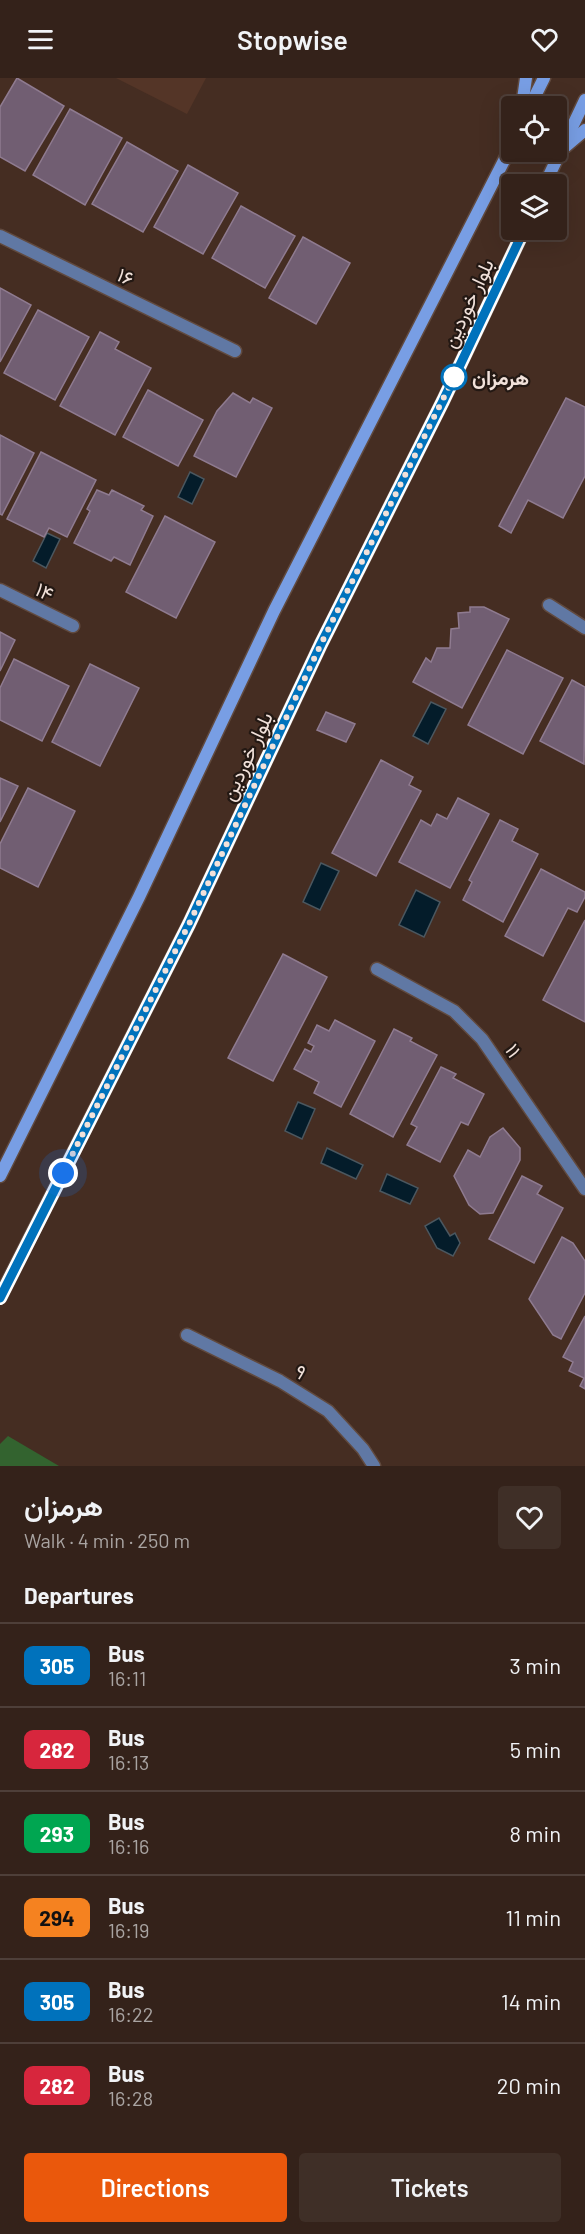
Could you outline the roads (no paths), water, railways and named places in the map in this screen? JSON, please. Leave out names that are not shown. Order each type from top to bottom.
[{"type":"main road","points":[[523,96],[526,78]]},
{"type":"main road","points":[[535,96],[544,78]]},
{"type":"main road","points":[[567,139],[585,100]]},
{"type":"main road","points":[[567,146],[585,130]]},
{"type":"main road","name":"بلوار خوردین","points":[[0,1176],[140,897],[274,611],[503,162]]},
{"type":"main road","name":"بلوار خوردین","points":[[0,1297],[189,924],[321,644],[443,401],[519,240]]},
{"type":"street","name":"۱۶","points":[[0,236],[235,351]]},
{"type":"street","name":"۱۴","points":[[0,590],[73,626]]},
{"type":"street","points":[[549,605],[585,628]]},
{"type":"street","name":"۱۱","points":[[377,969],[454,1011],[482,1039],[585,1189]]},
{"type":"street","name":"۹","points":[[187,1335],[280,1381],[328,1411],[363,1449],[374,1466]]},
{"type":"water","points":[[190,472],[204,479],[192,504],[178,497]]},
{"type":"water","points":[[47,533],[60,539],[46,568],[33,561]]},
{"type":"water","points":[[431,702],[446,709],[428,744],[413,736]]},
{"type":"water","points":[[321,863],[339,871],[320,910],[303,902]]},
{"type":"water","points":[[416,890],[440,902],[424,937],[399,925]]},
{"type":"water","points":[[298,1102],[315,1109],[302,1139],[285,1131]]},
{"type":"water","points":[[327,1148],[363,1165],[356,1179],[321,1163]]},
{"type":"water","points":[[387,1174],[418,1188],[410,1204],[380,1191]]},
{"type":"water","points":[[439,1218],[450,1236],[455,1233],[460,1243],[453,1256],[437,1248],[425,1226]]},
{"type":"place","name":"هرمزان","points":[[454,377]]}]
